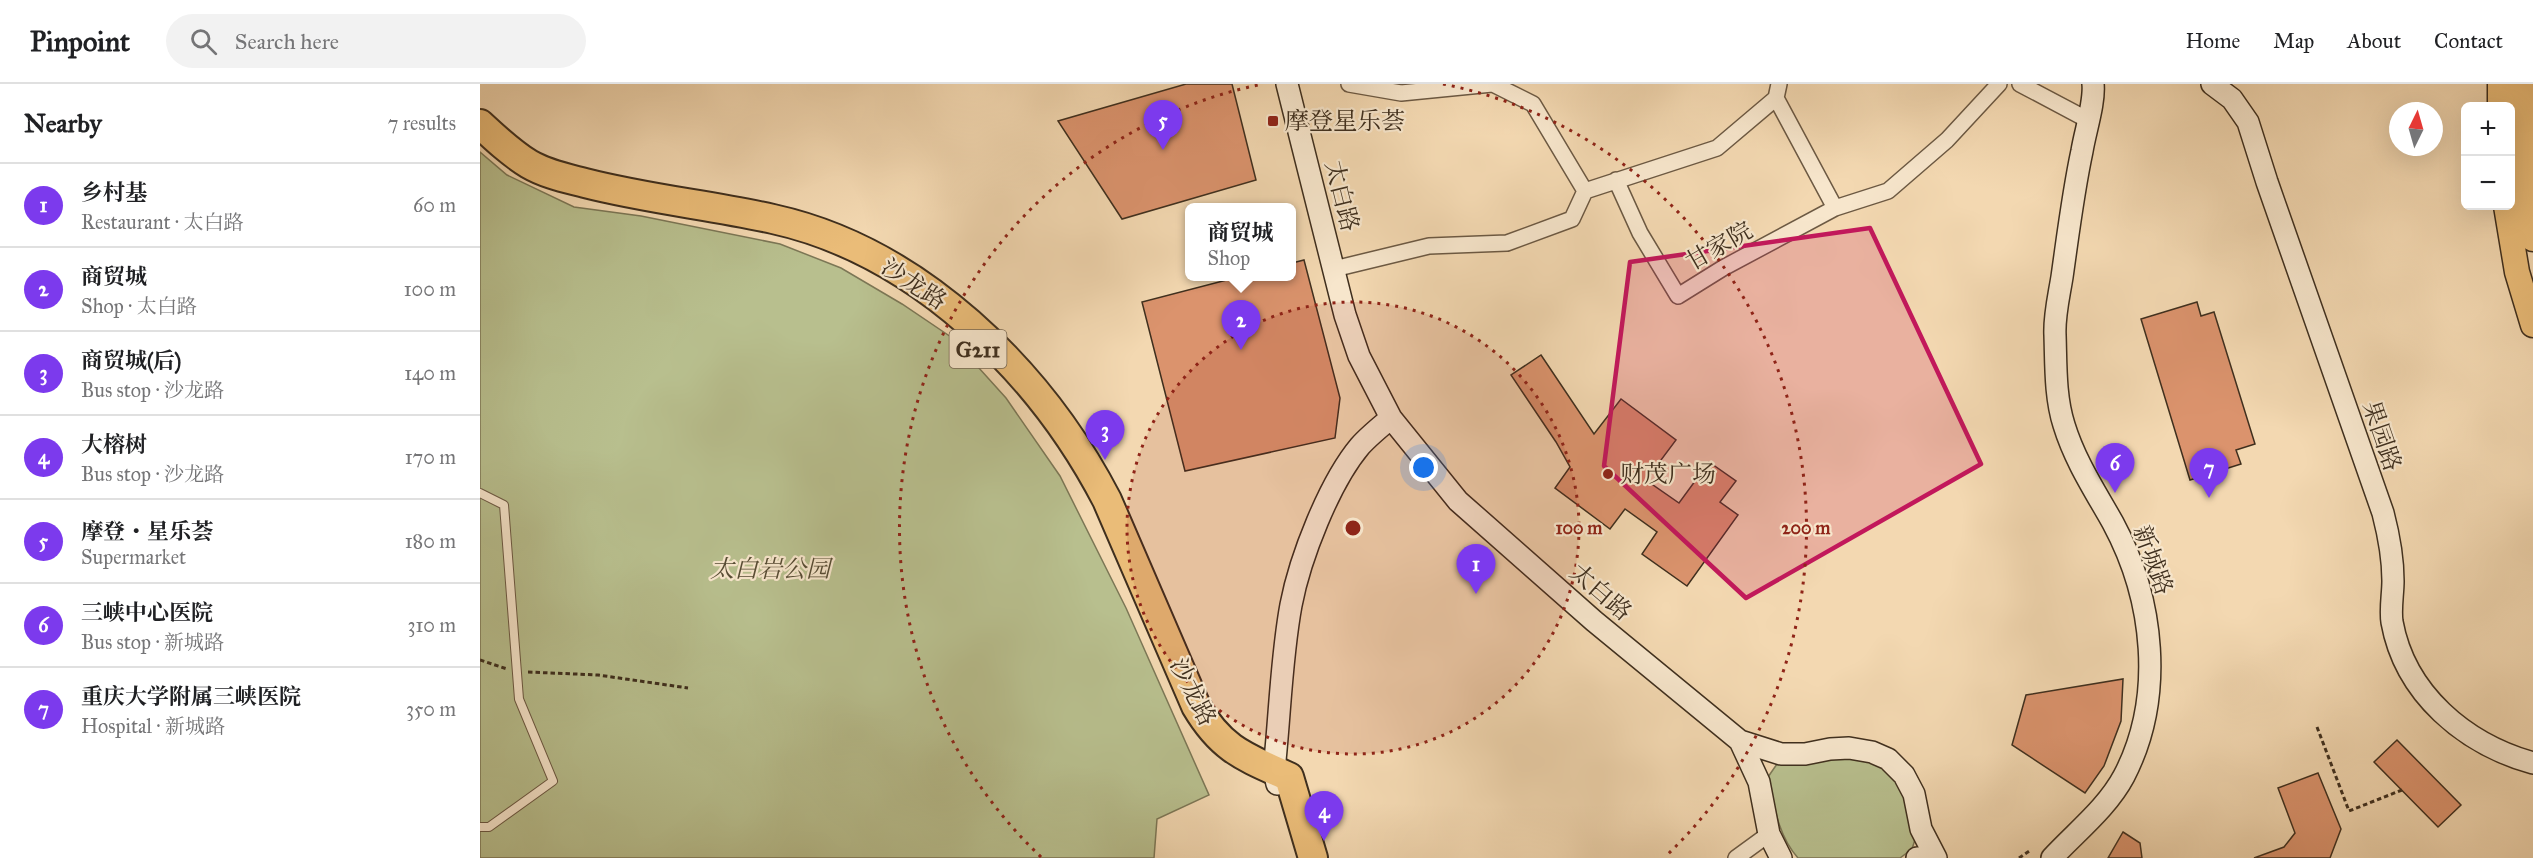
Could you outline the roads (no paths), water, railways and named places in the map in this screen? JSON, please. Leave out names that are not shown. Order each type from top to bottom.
[{"type":"highway","name":"沙龙路","points":[[480,124],[530,164],[555,176],[607,189],[772,219],[807,228],[830,237],[911,280],[945,302],[996,347],[1053,416],[1090,468],[1107,500],[1196,706],[1216,737],[1281,780]]},
{"type":"highway","name":"沙龙路","points":[[480,144],[516,173],[555,191],[781,235],[824,250],[878,278],[966,337],[1045,428],[1074,472],[1194,731],[1219,759],[1281,780]]},
{"type":"highway","points":[[1281,780],[1300,858]]},
{"type":"highway","points":[[1281,780],[1313,858]]},
{"type":"main road","name":"太白路","points":[[1287,84],[1345,315],[1359,356],[1390,418],[1458,501],[1594,621],[1740,741],[1781,753],[1805,754],[1849,748],[1872,752],[1888,759],[1904,775],[1914,794],[1921,829],[1935,858]]},
{"type":"main road","name":"新城路","points":[[2052,858],[2102,806],[2123,777],[2137,745],[2146,710],[2150,655],[2147,620],[2126,550],[2078,460],[2064,427],[2058,405],[2055,328],[2073,194],[2093,84]]},
{"type":"main road","name":"果园路","points":[[2212,84],[2232,99],[2248,122],[2274,205],[2383,513],[2392,550],[2392,620],[2400,653],[2420,690],[2448,720],[2486,745],[2533,763]]},
{"type":"main road","points":[[2500,84],[2500,102]]},
{"type":"main road","points":[[2522,84],[2524,180],[2533,239]]},
{"type":"main road","points":[[2507,210],[2517,272],[2533,325]]},
{"type":"main road","points":[[1281,780],[1278,729],[1291,606],[1303,562],[1322,514],[1348,463],[1360,446],[1390,418]]},
{"type":"main road","points":[[1216,737],[1232,743],[1258,747],[1273,740],[1278,729]]},
{"type":"main road","name":"太白路","points":[[1740,741],[1759,782],[1768,834],[1780,858]]},
{"type":"street","points":[[1349,84],[1401,93],[1492,84],[1533,104],[1585,191]]},
{"type":"street","name":"甘家院","points":[[1616,180],[1640,233],[1678,296],[1723,268],[1835,208],[1888,191],[1947,140],[1999,84]]},
{"type":"street","points":[[2020,84],[2088,120]]},
{"type":"street","points":[[1334,269],[1429,246],[1507,243],[1572,219],[1585,191],[1717,148],[1778,91],[1835,208]]},
{"type":"street","points":[[1736,858],[1768,834]]},
{"type":"lane","points":[[480,493],[504,505],[519,699],[553,781],[489,827],[480,827]]},
{"type":"place","name":"摩登星乐荟","points":[[1273,121]]},
{"type":"place","name":"摩登・星乐荟","points":[[1163,150]]},
{"type":"place","name":"商贸城","points":[[1241,350]]},
{"type":"place","name":"商贸城(后)","points":[[1105,460]]},
{"type":"place","name":"财茂广场","points":[[1608,474]]},
{"type":"place","name":"三峡中心医院","points":[[2115,493]]},
{"type":"place","name":"重庆大学附属三峡医院","points":[[2209,498]]},
{"type":"place","name":"乡村基","points":[[1476,594]]},
{"type":"place","name":"大榕树","points":[[1324,841]]},
{"type":"park label","name":"太白岩公园","points":[[770,569]]}]
